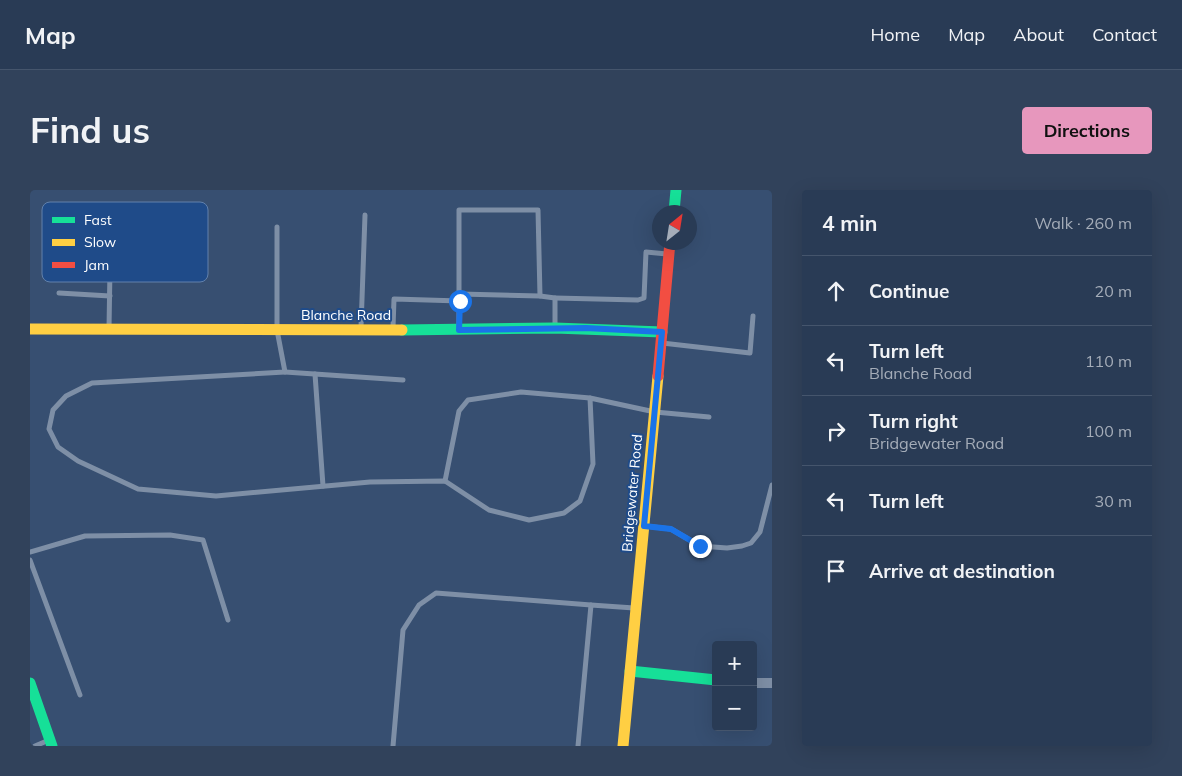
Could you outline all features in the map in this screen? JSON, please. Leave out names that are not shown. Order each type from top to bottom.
[{"type":"street","points":[[675,205],[676,190]]},
{"type":"street","name":"Bridgewater Road","points":[[623,746],[669,250]]},
{"type":"street","name":"Blanche Road","points":[[30,329],[459,330],[555,328],[662,337]]},
{"type":"street","points":[[630,671],[712,680]]},
{"type":"street","points":[[30,683],[51,743]]},
{"type":"street","points":[[757,683],[772,683]]},
{"type":"lane","points":[[459,330],[460,210],[538,210],[540,296]]},
{"type":"lane","points":[[361,329],[365,215]]},
{"type":"lane","points":[[277,227],[277,330],[284,372]]},
{"type":"lane","points":[[460,294],[638,300],[644,298],[646,252],[669,254]]},
{"type":"lane","points":[[109,329],[110,282]]},
{"type":"lane","points":[[59,293],[110,296]]},
{"type":"lane","points":[[555,298],[555,328]]},
{"type":"lane","points":[[392,330],[394,300],[460,301]]},
{"type":"lane","points":[[662,337],[750,353],[753,316]]},
{"type":"lane","points":[[403,380],[284,372],[92,383],[66,396],[53,410],[49,429],[58,447],[78,461],[138,489],[216,496],[370,482],[444,481],[489,510],[529,520],[564,513],[580,501],[592,464],[590,398]]},
{"type":"lane","points":[[314,374],[323,486]]},
{"type":"lane","points":[[444,481],[459,411],[468,400],[521,392],[590,398],[655,412],[709,417]]},
{"type":"lane","points":[[644,526],[671,529],[700,546],[727,548],[742,546],[751,542],[760,532],[772,485]]},
{"type":"lane","points":[[30,552],[85,536],[170,535],[203,540],[228,620]]},
{"type":"lane","points":[[30,560],[80,695]]},
{"type":"lane","points":[[393,746],[403,630],[419,605],[436,593],[637,608]]},
{"type":"lane","points":[[578,746],[590,605]]},
{"type":"lane","points":[[35,746],[51,743]]},
{"type":"traffic: fast","points":[[675,205],[676,190]]},
{"type":"traffic: fast","points":[[402,330],[555,328],[662,332]]},
{"type":"traffic: fast","points":[[630,671],[712,680]]},
{"type":"traffic: fast","points":[[30,683],[52,746]]},
{"type":"traffic: slow","points":[[30,329],[402,330]]},
{"type":"traffic: slow","points":[[623,746],[658,376]]},
{"type":"traffic: jam","points":[[658,376],[669,250]]},
{"type":"route","points":[[460,301],[459,330],[586,328],[662,332],[644,526],[671,529],[700,546]]}]
